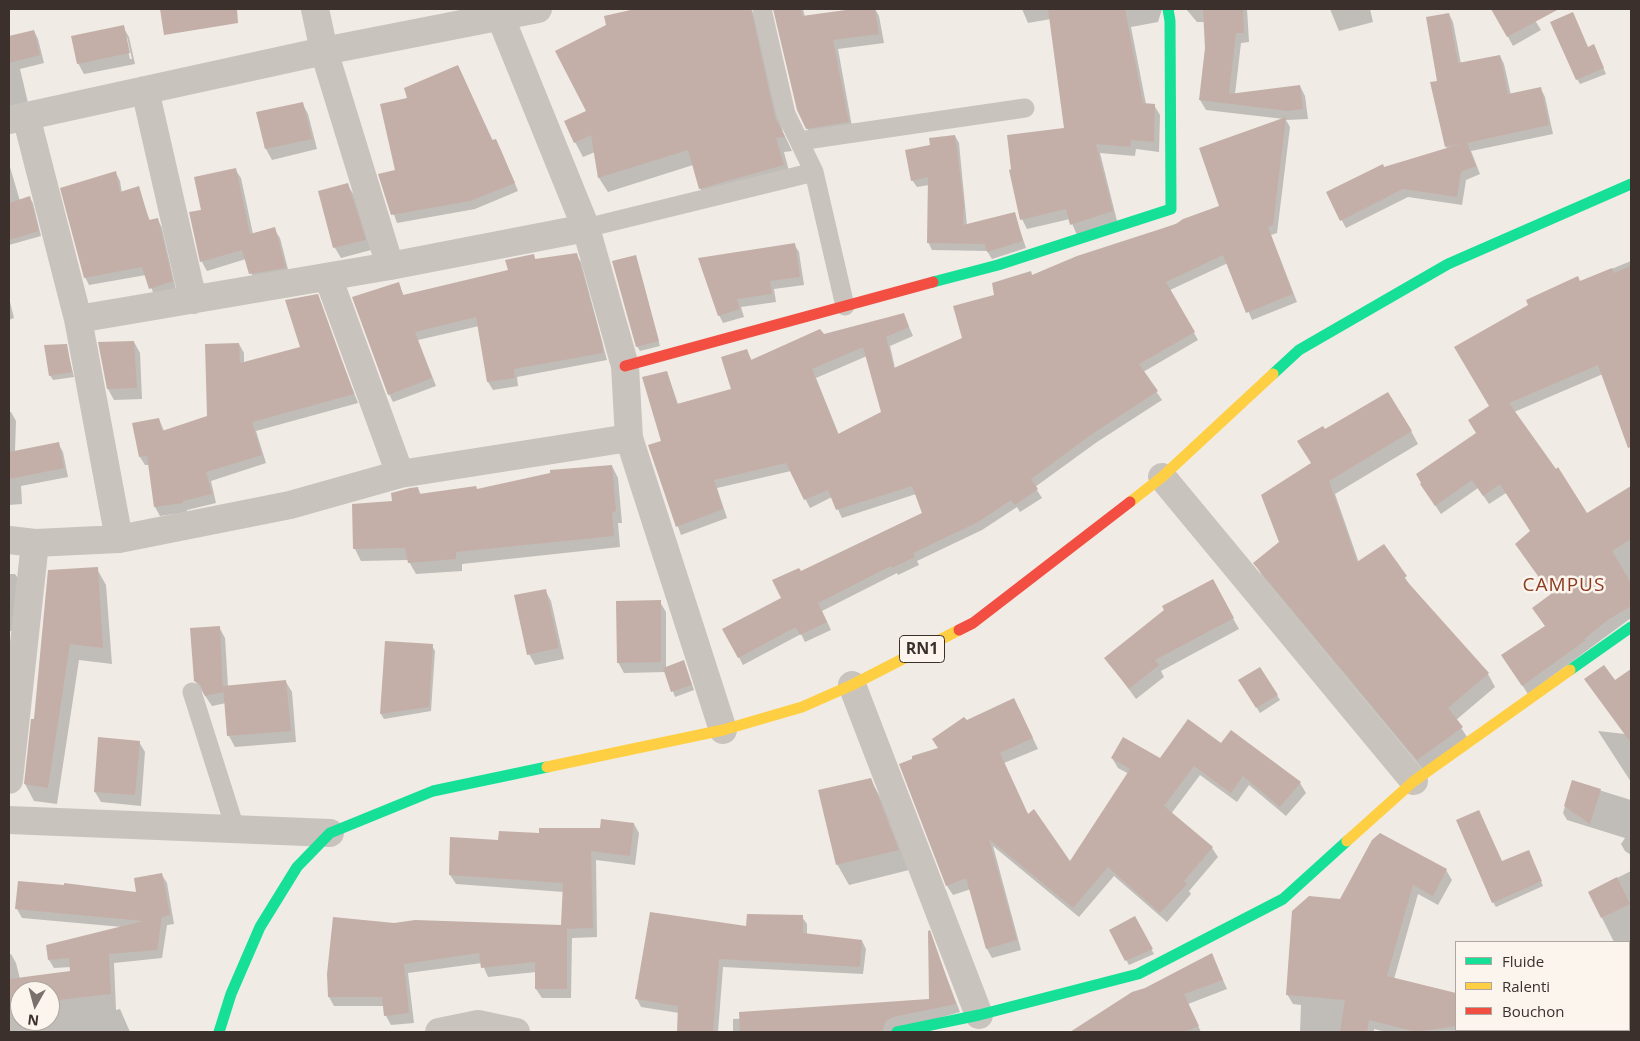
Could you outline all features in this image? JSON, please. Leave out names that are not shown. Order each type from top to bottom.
[{"type":"main road","points":[[624,366],[998,265],[1171,209],[1170,21],[1168,9]]},
{"type":"main road","name":"RN1","points":[[219,1032],[231,994],[260,928],[297,867],[330,833],[433,791],[723,730],[802,707],[852,684],[973,623],[1162,477],[1299,350],[1448,264],[1631,184]]},
{"type":"main road","points":[[897,1032],[979,1015],[1138,974],[1283,899],[1414,781],[1631,627]]},
{"type":"street","points":[[315,9],[324,51],[390,266]]},
{"type":"street","points":[[119,539],[78,319],[18,118],[324,51],[538,9]]},
{"type":"street","points":[[500,16],[586,228],[624,366],[629,438],[723,730]]},
{"type":"street","points":[[145,90],[193,300]]},
{"type":"street","points":[[78,319],[390,266],[586,228]]},
{"type":"street","points":[[328,277],[400,474]]},
{"type":"street","points":[[9,780],[22,541],[119,539],[290,504],[400,474],[629,438]]},
{"type":"street","points":[[1162,477],[1414,781]]},
{"type":"street","points":[[852,684],[979,1015]]},
{"type":"street","points":[[9,820],[236,831],[330,833]]},
{"type":"street","points":[[439,1032],[478,1024],[516,1032]]},
{"type":"lane","points":[[762,9],[786,114],[814,172],[845,306]]},
{"type":"lane","points":[[799,141],[1024,108]]},
{"type":"lane","points":[[586,228],[814,172]]},
{"type":"lane","points":[[192,692],[236,831]]},
{"type":"building","points":[[160,9],[237,9],[238,23],[164,35]]},
{"type":"building","points":[[635,9],[751,9],[775,117],[785,137],[776,138],[784,165],[699,189],[688,150],[598,178],[591,135],[574,143],[564,121],[586,111],[555,51],[606,25],[604,16]]},
{"type":"building","points":[[773,9],[801,9],[802,16],[853,9],[875,9],[879,34],[833,40],[849,122],[806,129],[797,110]]},
{"type":"building","points":[[1048,9],[1125,9],[1143,103],[1155,104],[1154,142],[1131,140],[1130,147],[1096,144],[1113,211],[1070,225],[1066,209],[1020,220],[1009,170],[1011,169],[1007,135],[1064,128]]},
{"type":"building","points":[[1203,9],[1243,9],[1244,33],[1236,33],[1229,94],[1300,85],[1303,109],[1288,111],[1199,100],[1205,48]]},
{"type":"building","points":[[1491,9],[1559,9],[1507,37]]},
{"type":"building","points":[[1573,12],[1588,47],[1594,44],[1604,68],[1576,80],[1550,22]]},
{"type":"building","points":[[1449,13],[1458,63],[1500,55],[1508,94],[1541,87],[1549,125],[1467,143],[1476,166],[1461,172],[1457,197],[1403,189],[1340,221],[1326,192],[1383,164],[1384,167],[1460,144],[1445,147],[1430,82],[1437,81],[1426,17]]},
{"type":"building","points":[[124,25],[130,53],[77,64],[71,36]]},
{"type":"building","points":[[34,30],[40,55],[9,63],[9,36]]},
{"type":"building","points":[[458,65],[492,140],[496,139],[515,183],[470,201],[391,215],[378,174],[395,170],[380,104],[407,98],[404,88]]},
{"type":"building","points":[[303,102],[312,139],[265,149],[256,112]]},
{"type":"building","points":[[1286,117],[1273,225],[1268,227],[1293,294],[1246,313],[1223,255],[1166,282],[1195,332],[1139,364],[1158,391],[1092,434],[1031,479],[1038,489],[1015,505],[1011,500],[978,522],[913,553],[915,557],[892,568],[891,566],[818,603],[827,622],[800,635],[796,627],[738,658],[722,629],[781,598],[772,580],[799,568],[801,571],[922,513],[912,486],[836,510],[828,490],[804,500],[786,463],[714,480],[723,509],[676,527],[648,445],[661,441],[642,377],[667,371],[677,404],[731,389],[721,357],[747,349],[751,360],[820,329],[824,334],[904,313],[909,327],[886,337],[894,368],[962,338],[953,306],[994,295],[992,283],[1031,271],[1032,275],[1077,256],[1176,224],[1183,219],[1219,206],[1199,148]],"holes":[[[863,347],[881,412],[838,434],[812,369]]]},
{"type":"building","points":[[955,135],[964,204],[963,225],[1015,212],[1023,241],[987,252],[985,244],[927,243],[928,177],[911,181],[905,150],[930,145],[929,138]]},
{"type":"building","points":[[236,168],[250,234],[275,227],[286,268],[249,274],[242,250],[200,262],[189,212],[201,210],[194,177]]},
{"type":"building","points":[[116,171],[120,192],[139,186],[149,220],[158,218],[173,281],[149,289],[142,267],[84,278],[60,188]]},
{"type":"building","points":[[348,183],[366,240],[333,248],[318,191]]},
{"type":"building","points":[[30,196],[39,231],[9,240],[9,203]]},
{"type":"building","points":[[795,243],[800,277],[770,281],[772,294],[737,299],[740,309],[718,316],[698,258]]},
{"type":"building","points":[[577,253],[602,342],[603,353],[514,369],[515,378],[487,382],[476,317],[415,332],[432,378],[388,395],[352,297],[399,282],[403,295],[508,270],[505,260],[534,254],[535,259]]},
{"type":"building","points":[[636,255],[659,341],[636,347],[612,261]]},
{"type":"building","points":[[1631,266],[1631,447],[1628,448],[1598,365],[1509,403],[1556,469],[1558,467],[1587,513],[1631,486],[1631,539],[1612,551],[1631,583],[1631,606],[1609,619],[1584,639],[1586,640],[1522,686],[1501,655],[1545,626],[1532,608],[1551,594],[1515,544],[1530,531],[1500,484],[1483,496],[1472,480],[1435,506],[1420,484],[1416,474],[1476,433],[1468,420],[1489,406],[1454,347],[1528,305],[1526,300],[1578,276],[1580,281],[1612,268],[1614,273]]},
{"type":"building","points":[[318,294],[354,394],[252,422],[262,455],[206,472],[212,494],[183,501],[183,503],[154,507],[147,456],[139,457],[132,423],[159,418],[162,431],[207,416],[205,344],[239,343],[240,363],[300,347],[285,300]]},
{"type":"building","points":[[134,341],[137,388],[107,389],[98,342]]},
{"type":"building","points":[[67,344],[72,372],[49,376],[44,345]]},
{"type":"building","points":[[1388,392],[1412,431],[1329,481],[1357,562],[1384,544],[1407,576],[1404,578],[1489,673],[1448,708],[1463,727],[1417,760],[1253,563],[1279,542],[1261,495],[1311,463],[1297,441],[1323,426],[1325,429]]},
{"type":"building","points":[[59,442],[64,468],[9,479],[9,452]]},
{"type":"building","points":[[612,465],[616,511],[612,512],[614,536],[456,552],[456,559],[408,563],[405,548],[353,549],[352,504],[392,501],[391,493],[410,488],[418,487],[419,494],[476,486],[477,489],[550,473],[550,470]]},
{"type":"building","points":[[98,567],[103,648],[70,644],[48,788],[24,784],[31,719],[34,719],[48,570]]},
{"type":"building","points":[[1213,579],[1234,618],[1155,660],[1159,665],[1129,689],[1104,658],[1164,610],[1162,606]]},
{"type":"building","points":[[546,589],[559,648],[527,655],[514,595]]},
{"type":"building","points":[[661,600],[661,662],[617,663],[616,601]]},
{"type":"building","points":[[220,626],[223,692],[205,696],[200,684],[194,681],[190,628]]},
{"type":"building","points":[[385,641],[433,644],[429,707],[380,714]]},
{"type":"building","points":[[684,660],[692,685],[671,692],[663,668]]},
{"type":"building","points":[[1604,665],[1615,680],[1631,669],[1631,743],[1584,679]]},
{"type":"building","points":[[1260,667],[1278,695],[1256,708],[1238,680]]},
{"type":"building","points":[[286,680],[291,731],[227,736],[223,686]]},
{"type":"building","points":[[1014,698],[1033,738],[1000,753],[1028,814],[1034,809],[1070,861],[1130,769],[1111,758],[1123,737],[1160,758],[1188,719],[1221,743],[1231,730],[1301,782],[1280,807],[1243,776],[1231,793],[1194,766],[1164,806],[1213,847],[1184,881],[1187,884],[1160,913],[1108,867],[1073,908],[989,839],[1017,940],[986,949],[966,878],[946,886],[899,764],[912,759],[912,756],[938,748],[932,739],[964,717],[967,720]]},
{"type":"building","points":[[98,737],[140,741],[135,795],[94,792]]},
{"type":"building","points":[[871,778],[899,850],[836,865],[818,790]]},
{"type":"building","points":[[1572,780],[1601,789],[1590,824],[1564,806]]},
{"type":"building","points":[[1479,810],[1502,861],[1529,850],[1542,881],[1492,903],[1456,820]]},
{"type":"building","points":[[601,819],[634,823],[630,856],[591,851],[593,928],[567,929],[567,989],[535,989],[535,962],[481,968],[479,953],[404,964],[409,1013],[384,1016],[382,997],[328,997],[327,974],[333,917],[394,923],[415,920],[561,925],[563,883],[449,875],[450,837],[498,840],[499,831],[539,833],[539,828],[600,828]]},
{"type":"building","points":[[1380,833],[1447,869],[1433,896],[1413,885],[1387,976],[1455,993],[1455,1026],[1417,1032],[1369,1020],[1367,1032],[1340,1032],[1345,1000],[1286,995],[1292,911],[1309,896],[1340,899],[1372,840]]},
{"type":"building","points":[[162,873],[170,915],[162,917],[157,950],[109,954],[111,994],[60,1000],[60,981],[10,981],[9,1007],[9,979],[70,971],[69,958],[48,960],[46,945],[143,921],[15,909],[18,881],[64,885],[64,883],[136,892],[134,878]]},
{"type":"building","points":[[1617,877],[1630,904],[1601,918],[1588,892]]},
{"type":"building","points":[[650,912],[746,926],[747,914],[803,915],[803,933],[862,940],[860,967],[719,959],[713,1032],[677,1032],[678,1006],[635,999]]},
{"type":"building","points":[[1135,916],[1153,949],[1125,961],[1109,930]]},
{"type":"building","points":[[930,930],[956,1004],[893,1017],[886,1021],[882,1032],[740,1032],[739,1012],[929,999],[928,931]]},
{"type":"building","points":[[1212,953],[1223,980],[1184,994],[1199,1026],[1185,1032],[1070,1032],[1132,992],[1145,988]]},
{"type":"traffic: fast","points":[[933,282],[998,265],[1171,209],[1170,21],[1168,9]]},
{"type":"traffic: fast","points":[[1273,374],[1299,350],[1448,264],[1631,184]]},
{"type":"traffic: fast","points":[[1570,670],[1631,627]]},
{"type":"traffic: fast","points":[[219,1032],[231,994],[260,927],[297,867],[330,833],[433,791],[547,767]]},
{"type":"traffic: fast","points":[[897,1032],[979,1015],[1138,974],[1283,899],[1347,841]]},
{"type":"traffic: slow","points":[[1130,502],[1162,477],[1273,374]]},
{"type":"traffic: slow","points":[[547,767],[723,730],[802,707],[852,685],[959,630]]},
{"type":"traffic: slow","points":[[1347,841],[1414,781],[1570,670]]},
{"type":"traffic: jam","points":[[625,366],[933,282]]},
{"type":"traffic: jam","points":[[959,630],[973,623],[1130,502]]},
{"type":"district","name":"CAMPUS","points":[[1564,586]]}]
